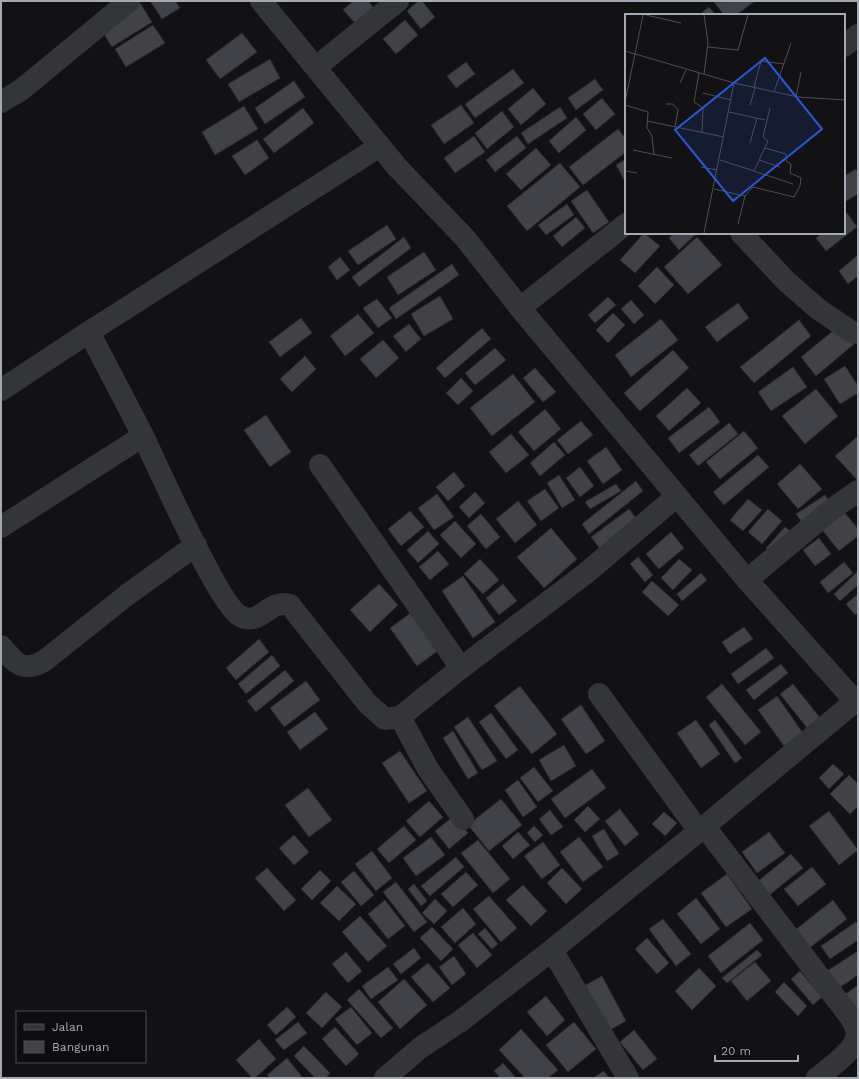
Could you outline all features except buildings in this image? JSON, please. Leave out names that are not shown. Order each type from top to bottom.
[{"type":"street","points":[[1,102],[26,85],[129,1]]},
{"type":"street","points":[[261,1],[397,167],[465,238],[520,308],[747,580],[856,700],[702,829],[552,950],[462,1020],[420,1048],[389,1077]]},
{"type":"street","points":[[316,67],[398,1]]},
{"type":"street","points":[[845,45],[858,34]]},
{"type":"street","points":[[1,390],[380,146]]},
{"type":"street","points":[[520,308],[625,225]]},
{"type":"street","points":[[742,234],[786,281],[818,309],[852,332],[858,333]]},
{"type":"street","points":[[89,332],[143,436],[196,545],[234,612],[249,619],[256,618],[276,604],[282,602],[290,605],[375,712],[385,719],[400,717],[461,668],[586,574],[677,496]]},
{"type":"street","points":[[1,528],[143,436]]},
{"type":"street","points":[[320,465],[461,668]]},
{"type":"street","points":[[747,580],[831,510],[858,491]]},
{"type":"street","points":[[1,646],[17,664],[24,667],[34,667],[44,661],[127,595],[196,545]]},
{"type":"street","points":[[599,694],[702,829],[851,1018],[857,1032],[855,1040],[848,1051],[817,1078]]},
{"type":"street","points":[[400,717],[428,769],[463,819]]},
{"type":"street","points":[[552,950],[628,1078]]}]
